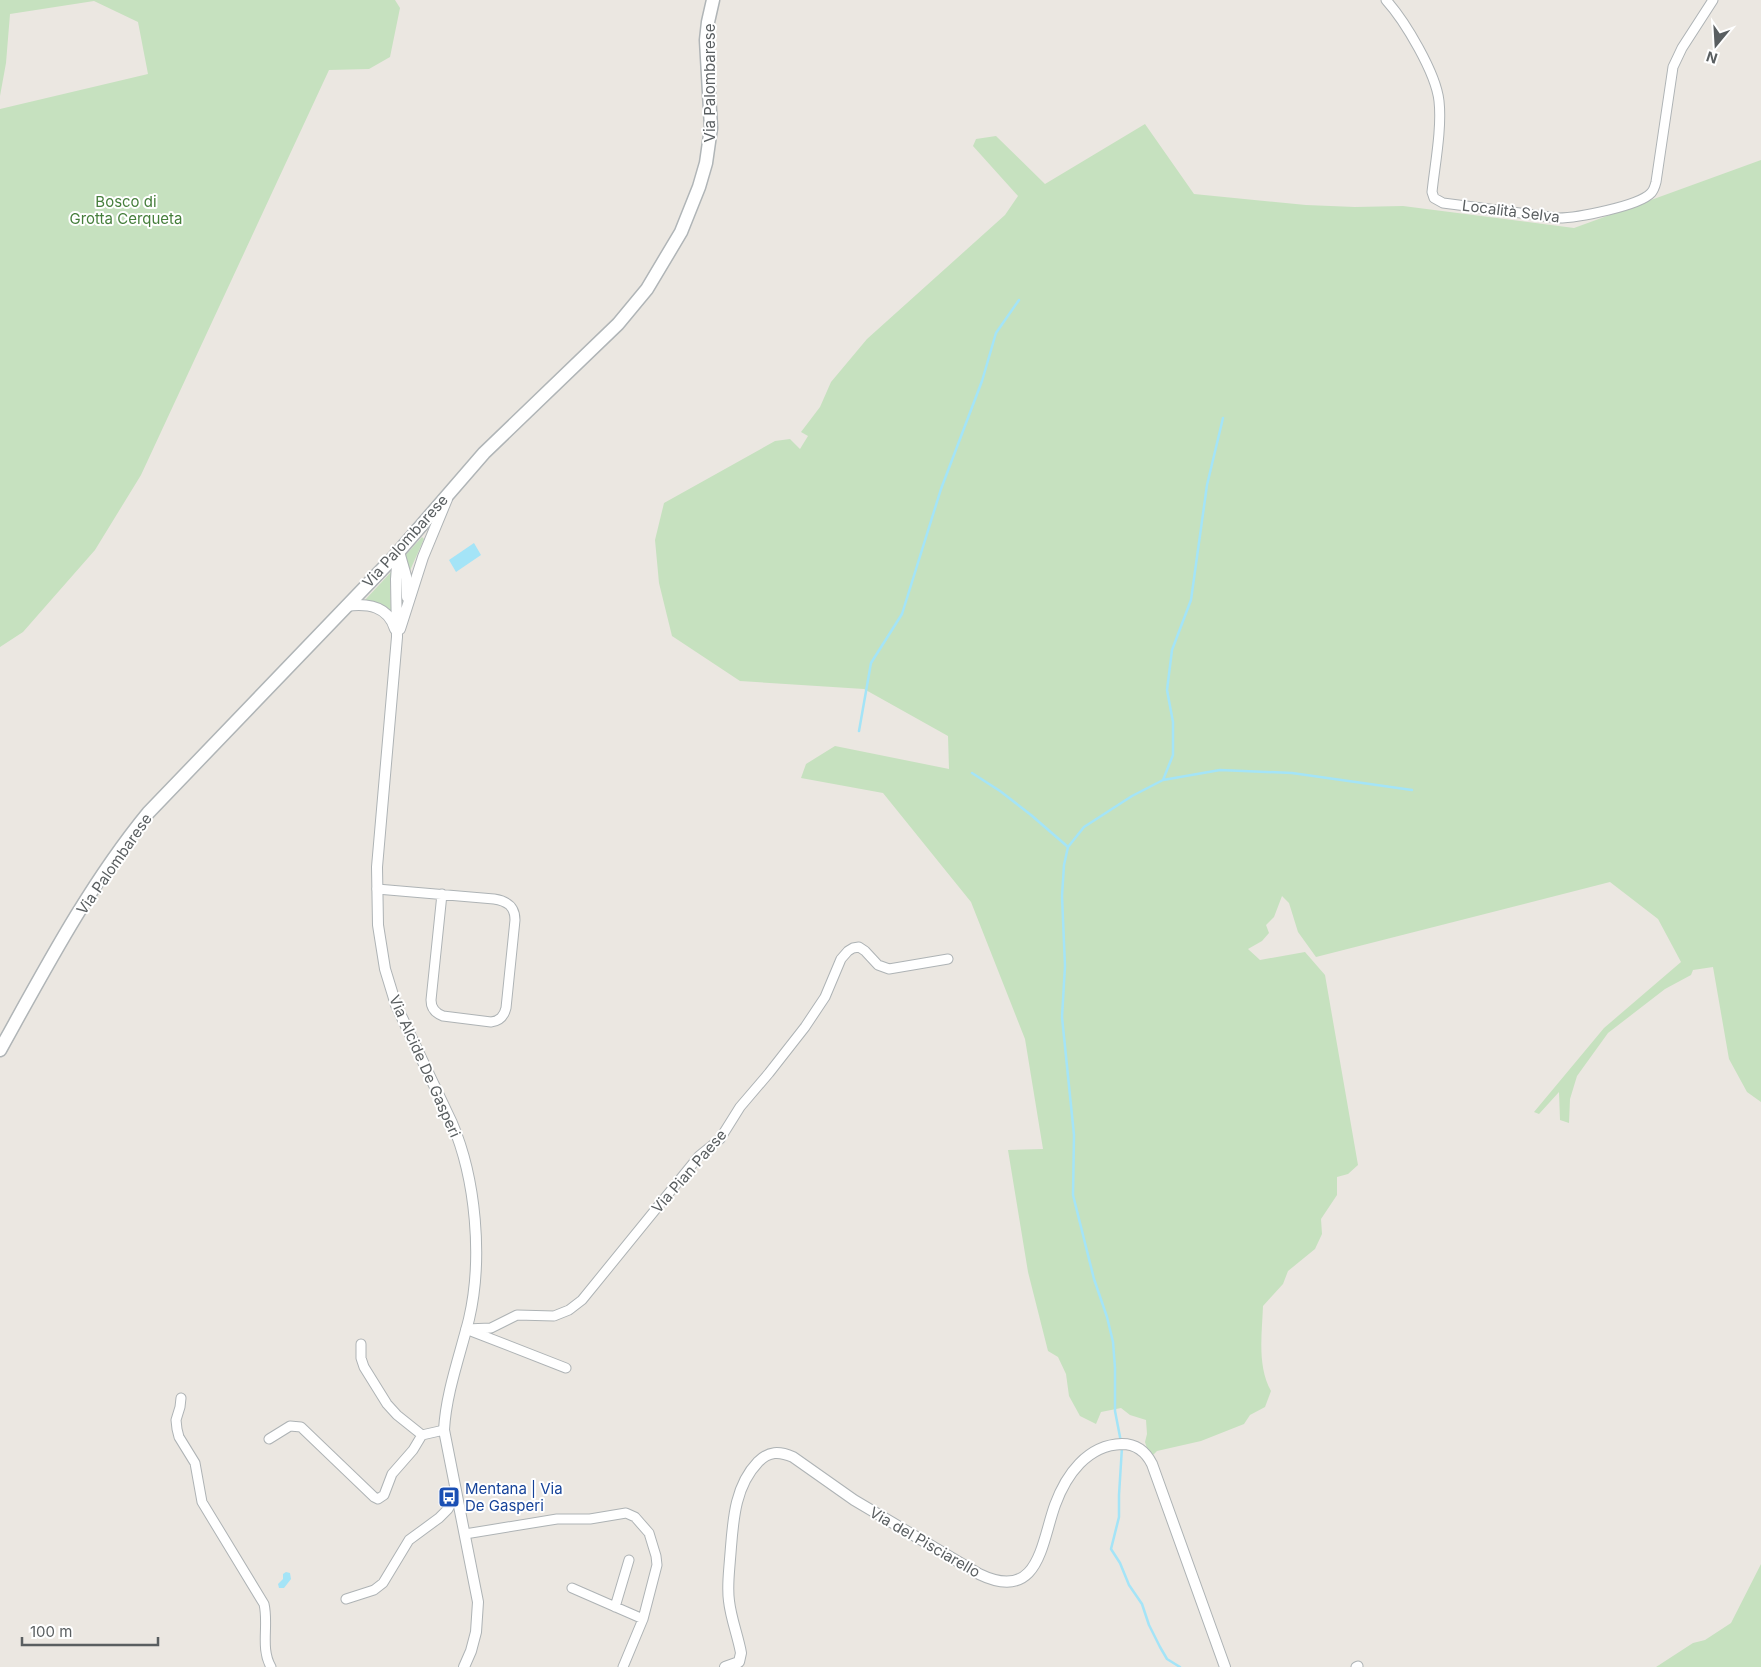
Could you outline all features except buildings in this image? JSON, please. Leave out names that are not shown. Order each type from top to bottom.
[{"type":"main road","name":"Via Palombarese","points":[[0,1050],[59,945],[136,828],[174,784],[398,552],[484,453],[626,316],[647,289],[674,246],[699,187],[710,142],[706,40],[713,0]]},
{"type":"street","name":"Località Selva","points":[[1386,0],[1402,22],[1421,55],[1437,92],[1439,110],[1432,192],[1434,198],[1443,203],[1564,218],[1603,212],[1644,197],[1653,190],[1656,182],[1673,67],[1682,48],[1713,0]]},
{"type":"street","name":"Via Alcide De Gasperi","points":[[398,637],[423,557],[451,490]]},
{"type":"street","name":"Via Alcide De Gasperi","points":[[398,552],[407,578],[406,609]]},
{"type":"street","name":"Via Alcide De Gasperi","points":[[398,552],[396,579],[398,637],[378,857],[377,889],[380,940],[385,969],[404,1026],[455,1129],[468,1179],[474,1221],[476,1251],[473,1294],[444,1430],[476,1590],[478,1609],[473,1644],[464,1667]]},
{"type":"street","points":[[346,606],[368,605],[382,609],[392,620],[398,637]]},
{"type":"street","points":[[377,889],[442,894],[501,900],[511,905],[515,920],[506,1008],[504,1015],[498,1020],[491,1022],[442,1016],[433,1008],[431,1000],[442,894]]},
{"type":"street","name":"Via Pian Paese","points":[[466,1329],[491,1328],[517,1316],[554,1316],[569,1310],[580,1302],[699,1156],[722,1137],[734,1115],[769,1074],[809,1020],[827,993],[840,959],[848,951],[858,947],[865,951],[878,965],[889,969],[948,959]]},
{"type":"street","points":[[466,1329],[566,1368]]},
{"type":"street","points":[[361,1344],[361,1358],[364,1367],[386,1404],[422,1435]]},
{"type":"street","points":[[181,1398],[176,1420],[178,1433],[195,1463],[198,1489],[203,1505],[264,1604],[266,1656],[271,1667]]},
{"type":"street","points":[[269,1439],[290,1426],[301,1427],[378,1499],[384,1495],[392,1474],[413,1450],[422,1435],[444,1430]]},
{"type":"street","name":"Via del Pisciarello","points":[[725,1667],[736,1664],[741,1656],[728,1596],[732,1530],[736,1507],[740,1492],[749,1474],[768,1454],[780,1453],[793,1457],[867,1508],[979,1574],[1004,1582],[1025,1576],[1036,1563],[1044,1545],[1055,1504],[1063,1485],[1072,1472],[1092,1452],[1120,1445],[1141,1450],[1147,1455],[1152,1464],[1225,1667]]},
{"type":"street","points":[[346,1600],[374,1590],[381,1585],[389,1576],[409,1540],[439,1518],[448,1509],[456,1495]]},
{"type":"street","points":[[465,1534],[557,1519],[590,1520],[623,1513],[632,1515],[649,1533],[657,1558],[656,1572],[643,1619],[623,1667]]},
{"type":"street","points":[[615,1607],[629,1560]]},
{"type":"street","points":[[572,1588],[643,1619]]},
{"type":"green space","name":"Bosco di Grotta Cerqueta","points":[[0,0],[395,0],[400,8],[390,57],[369,69],[329,70],[141,475],[95,550],[23,632],[0,647],[0,109],[148,74],[138,22],[94,1],[10,14],[6,63],[0,96]]},
{"type":"green space","points":[[1145,124],[1194,194],[1306,205],[1403,206],[1574,228],[1761,160],[1761,1102],[1747,1092],[1729,1059],[1713,967],[1693,970],[1691,975],[1665,989],[1608,1033],[1577,1076],[1570,1099],[1569,1123],[1560,1120],[1559,1092],[1539,1114],[1534,1112],[1604,1028],[1681,962],[1658,919],[1610,882],[1316,957],[1298,932],[1289,903],[1282,896],[1274,917],[1266,925],[1269,933],[1262,941],[1248,949],[1260,960],[1305,952],[1325,975],[1358,1165],[1348,1174],[1337,1177],[1337,1195],[1321,1219],[1322,1234],[1315,1249],[1288,1271],[1283,1284],[1263,1306],[1262,1361],[1271,1391],[1265,1407],[1250,1415],[1244,1424],[1201,1441],[1157,1451],[1150,1458],[1145,1442],[1147,1434],[1146,1420],[1130,1415],[1121,1408],[1101,1412],[1096,1424],[1080,1416],[1069,1396],[1066,1374],[1058,1357],[1048,1351],[1028,1272],[1008,1150],[1043,1149],[1025,1039],[971,902],[883,793],[801,778],[806,764],[835,746],[949,769],[948,736],[864,689],[740,681],[672,636],[659,583],[655,540],[664,503],[775,441],[790,439],[800,449],[808,436],[801,432],[820,407],[831,382],[867,339],[1005,215],[1018,196],[973,146],[976,139],[996,136],[1045,184]]},
{"type":"green space","points":[[422,537],[424,539],[408,575],[402,559]]},
{"type":"green space","points":[[392,571],[390,583],[391,613],[373,602],[365,600]]},
{"type":"green space","points":[[1761,1564],[1761,1667],[1656,1667],[1693,1643],[1705,1640],[1731,1623]]},
{"type":"water","points":[[474,543],[481,555],[456,572],[449,560]]},
{"type":"water","points":[[286,1572],[290,1573],[291,1579],[284,1588],[279,1588],[278,1584]]},
{"type":"waterway","points":[[859,731],[871,663],[902,614],[941,489],[982,381],[996,333],[1019,300]]},
{"type":"waterway","points":[[1163,780],[1173,755],[1173,722],[1167,690],[1172,650],[1191,600],[1207,485],[1223,418]]},
{"type":"waterway","points":[[1121,1442],[1115,1411],[1113,1342],[1094,1279],[1073,1195],[1074,1135],[1062,1017],[1065,966],[1062,896],[1064,865],[1068,847],[1084,827],[1132,796],[1163,780],[1220,770],[1292,773],[1412,790]]},
{"type":"waterway","points":[[972,773],[1000,791],[1068,847]]},
{"type":"waterway","points":[[1122,1447],[1119,1517],[1111,1549],[1120,1563],[1129,1585],[1142,1604],[1149,1625],[1167,1659],[1180,1667]]},
{"type":"place","name":"Mentana | Via De Gasperi","points":[[449,1497]]}]
